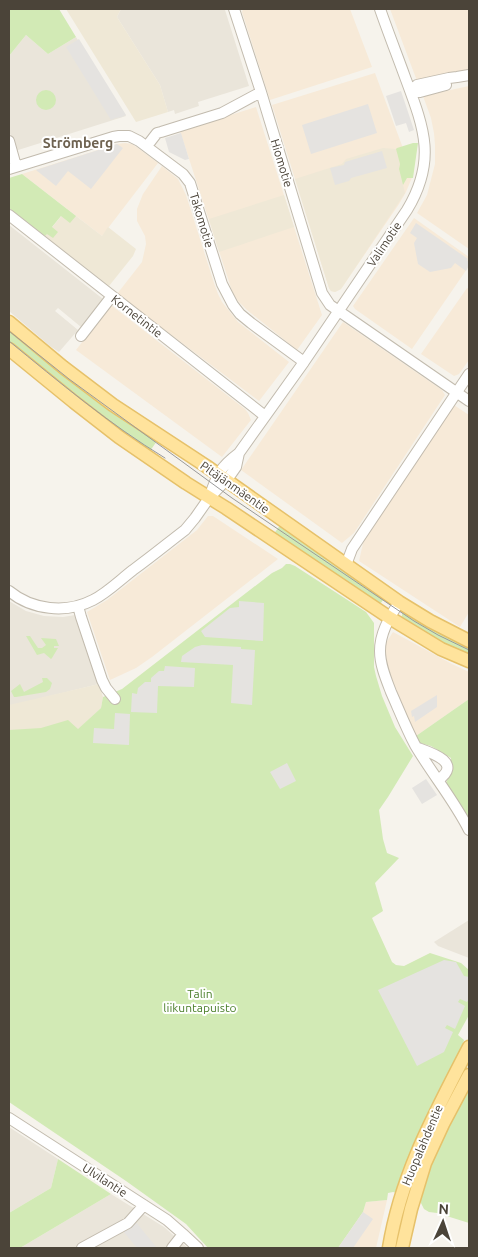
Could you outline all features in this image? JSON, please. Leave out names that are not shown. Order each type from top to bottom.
[{"type":"main road","name":"Pitäjänmäentie","points":[[9,322],[113,405],[222,478],[399,602],[430,621],[469,641]]},
{"type":"main road","name":"Pitäjänmäentie","points":[[9,349],[119,437],[390,618],[441,649],[469,662]]},
{"type":"main road","name":"Huopalahdentie","points":[[389,1248],[398,1207],[414,1158],[469,1048]]},
{"type":"main road","name":"Huopalahdentie","points":[[402,1248],[425,1163],[469,1075]]},
{"type":"street","name":"Hiomotie","points":[[234,9],[322,293],[330,305],[338,311],[469,401]]},
{"type":"street","name":"Valimotie","points":[[78,606],[97,598],[185,530],[195,518],[222,478],[236,467],[239,453],[304,362],[412,202],[420,183],[425,160],[424,137],[421,120],[380,9]]},
{"type":"street","points":[[411,91],[420,92],[450,84],[458,77],[469,75]]},
{"type":"street","points":[[146,146],[161,132],[222,113],[261,92]]},
{"type":"street","name":"Takomotie","points":[[12,168],[119,136],[133,137],[183,174],[190,183],[222,284],[233,305],[251,323],[304,362]]},
{"type":"street","points":[[9,141],[12,168]]},
{"type":"street","name":"Kornetintie","points":[[9,215],[265,416]]},
{"type":"street","points":[[81,336],[112,296]]},
{"type":"street","points":[[342,562],[469,374]]},
{"type":"street","points":[[9,591],[21,600],[45,608],[78,606],[102,680],[107,690],[115,699]]},
{"type":"street","points":[[399,602],[384,630],[381,640],[381,662],[400,713],[418,748],[469,830]]},
{"type":"street","points":[[418,748],[444,761],[447,770],[438,780]]},
{"type":"street","name":"Ulvilantie","points":[[9,1118],[167,1220],[198,1248]]},
{"type":"street","points":[[82,1248],[128,1222],[144,1205]]},
{"type":"street","points":[[172,1248],[184,1234]]},
{"type":"shaded area","points":[[66,9],[121,9],[117,17],[160,85],[168,112],[136,122]]},
{"type":"shaded area","points":[[121,9],[225,10],[249,86],[198,102],[199,106],[175,114],[174,110],[168,112],[160,85],[117,17]]},
{"type":"shaded area","points":[[243,9],[350,9],[372,67],[270,100],[242,12]]},
{"type":"shaded area","points":[[390,9],[469,9],[469,70],[417,81]]},
{"type":"shaded area","points":[[26,35],[48,54],[76,37],[126,116],[15,151],[9,130],[9,56]]},
{"type":"shaded area","points":[[79,39],[126,115],[111,120],[66,47]]},
{"type":"shaded area","points":[[375,73],[413,175],[399,204],[341,289],[335,292],[329,288],[272,105]]},
{"type":"shaded area","points":[[469,86],[469,249],[417,213],[427,195],[435,164],[434,133],[423,96]]},
{"type":"shaded area","points":[[401,91],[414,130],[409,132],[406,123],[396,126],[386,96]]},
{"type":"shaded area","points":[[368,104],[377,133],[311,154],[302,125]]},
{"type":"shaded area","points":[[256,107],[322,315],[297,350],[247,310],[232,291],[180,131]]},
{"type":"shaded area","points":[[181,133],[189,159],[185,160],[169,152],[165,138]]},
{"type":"shaded area","points":[[117,144],[132,144],[158,163],[102,236],[22,174]]},
{"type":"shaded area","points":[[117,144],[123,148],[91,189],[68,171],[56,186],[36,170]]},
{"type":"shaded area","points":[[383,148],[396,149],[405,193],[341,289],[335,292],[331,291],[295,179],[342,164],[346,159]]},
{"type":"shaded area","points":[[382,151],[387,168],[351,178],[349,181],[335,185],[330,168]]},
{"type":"shaded area","points":[[162,166],[178,179],[186,195],[214,283],[222,302],[238,322],[289,362],[259,401],[117,294],[142,262],[146,244],[145,236],[137,221],[137,209],[143,194]]},
{"type":"shaded area","points":[[284,195],[294,227],[219,252],[209,219]]},
{"type":"shaded area","points":[[67,209],[102,236],[108,227],[136,249],[133,256],[109,286],[45,236]]},
{"type":"shaded area","points":[[414,218],[469,257],[469,266],[412,349],[353,306]]},
{"type":"shaded area","points":[[416,223],[468,259],[469,265],[466,271],[455,263],[451,268],[430,272],[418,264],[414,243],[417,238],[410,233]]},
{"type":"shaded area","points":[[9,225],[103,299],[81,327],[58,308],[55,311],[78,330],[59,352],[9,311]]},
{"type":"shaded area","points":[[467,288],[469,289],[469,360],[459,374],[454,376],[421,354]]},
{"type":"shaded area","points":[[111,305],[248,413],[251,420],[222,457],[76,350]]},
{"type":"shaded area","points":[[343,322],[442,390],[445,395],[354,533],[342,543],[241,470]]},
{"type":"shaded area","points":[[454,405],[469,415],[469,612],[460,627],[359,561],[364,539]]},
{"type":"shaded area","points":[[208,516],[213,516],[278,559],[152,657],[136,668],[110,680],[87,612],[107,600],[197,530]]},
{"type":"shaded area","points":[[9,601],[26,611],[44,616],[63,617],[75,615],[99,684],[9,706]]},
{"type":"shaded area","points":[[239,601],[264,603],[263,641],[205,637],[201,631],[230,608],[239,607]]},
{"type":"shaded area","points":[[393,632],[469,672],[469,699],[416,736],[400,704],[385,660],[386,643]]},
{"type":"shaded area","points":[[202,645],[241,647],[241,649],[255,650],[252,705],[231,703],[233,665],[181,662],[182,656],[195,647]]},
{"type":"shaded area","points":[[165,666],[195,668],[194,687],[158,686],[157,713],[131,712],[132,693],[137,694],[138,688],[145,682],[151,682],[151,678],[159,671],[164,671]]},
{"type":"shaded area","points":[[99,684],[103,697],[101,708],[66,741],[9,766],[9,705]]},
{"type":"shaded area","points":[[437,695],[437,707],[415,722],[411,711]]},
{"type":"shaded area","points":[[115,713],[130,714],[129,745],[93,743],[94,728],[114,729]]},
{"type":"shaded area","points":[[287,763],[296,781],[280,789],[270,772]]},
{"type":"shaded area","points":[[426,779],[437,795],[422,804],[412,788]]},
{"type":"shaded area","points":[[469,920],[469,958],[438,946],[434,942]]},
{"type":"shaded area","points":[[444,960],[456,962],[464,976],[469,977],[469,998],[467,1002],[460,999],[458,1002],[465,1006],[455,1029],[447,1025],[445,1028],[453,1032],[444,1052],[417,1066],[378,990]]},
{"type":"shaded area","points":[[9,1127],[58,1159],[51,1188],[9,1213]]},
{"type":"shaded area","points":[[111,1194],[164,1227],[188,1248],[20,1248]]},
{"type":"shaded area","points":[[387,1200],[376,1248],[338,1248],[363,1212],[366,1202]]},
{"type":"shaded area","points":[[363,1212],[373,1219],[353,1248],[338,1248]]},
{"type":"shaded area","points":[[135,1221],[157,1248],[137,1248],[123,1231]]},
{"type":"green space","points":[[9,9],[59,9],[76,37],[48,54],[26,35],[9,56]]},
{"type":"green space","points":[[46,90],[53,93],[56,100],[53,107],[46,110],[39,107],[36,100],[39,93]]},
{"type":"green space","points":[[418,143],[413,178],[407,178],[403,185],[396,149]]},
{"type":"green space","points":[[22,174],[76,216],[70,223],[61,216],[52,227],[58,232],[53,238],[47,234],[45,236],[9,208],[9,178]]},
{"type":"green space","points":[[9,327],[159,438],[150,451],[118,431],[9,345]]},
{"type":"green space","points":[[281,524],[386,596],[378,607],[273,535]]},
{"type":"green space","name":"Talin liikuntapuisto","points":[[286,564],[295,566],[366,612],[374,623],[374,667],[376,676],[395,727],[413,756],[379,810],[387,853],[399,858],[375,883],[383,911],[372,918],[392,962],[396,965],[404,966],[430,953],[461,963],[469,970],[469,1015],[458,1035],[464,1040],[460,1054],[429,1110],[397,1193],[388,1193],[387,1200],[366,1202],[363,1212],[338,1248],[208,1248],[186,1224],[9,1102],[9,730],[41,728],[68,720],[78,729],[101,708],[103,697],[122,689]]},
{"type":"green space","points":[[403,610],[469,643],[469,658],[401,620]]},
{"type":"green space","points":[[26,636],[30,636],[38,648],[46,645],[41,638],[56,639],[59,646],[54,646],[54,648],[58,648],[51,659],[44,653],[37,655]]},
{"type":"green space","points":[[42,678],[47,678],[52,683],[50,689],[46,692],[14,697],[11,691],[20,684],[24,692],[43,682]]},
{"type":"green space","points":[[469,699],[469,821],[446,783],[451,772],[451,758],[431,746],[420,743],[416,736]]},
{"type":"green space","points":[[469,1087],[469,1223],[429,1212],[424,1209],[419,1199],[442,1136]]},
{"type":"green space","points":[[58,1159],[111,1194],[20,1248],[9,1248],[9,1213],[51,1188]]},
{"type":"tram line","points":[[9,331],[69,379],[232,498],[414,621],[469,650]]},
{"type":"tram line","points":[[9,341],[104,417],[165,458]]},
{"type":"district","name":"Strömberg","points":[[78,143]]}]
